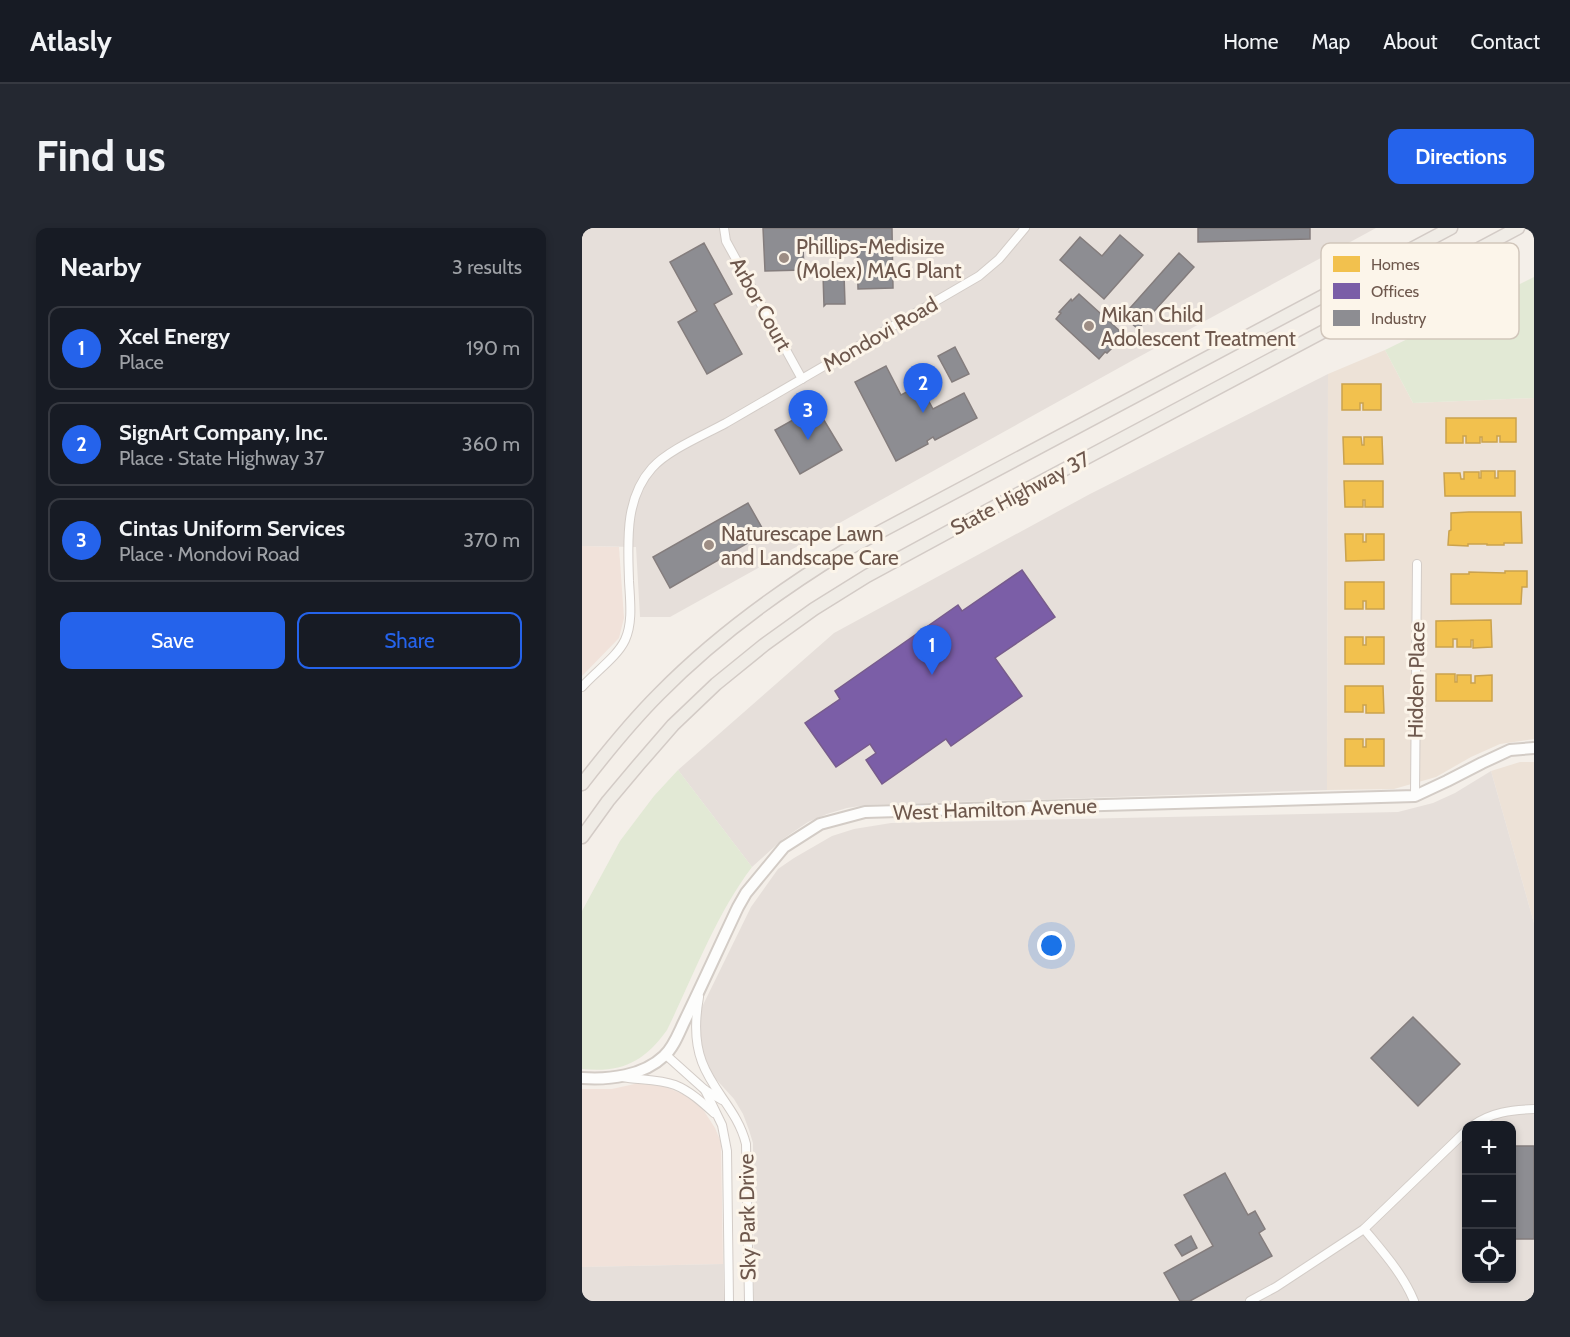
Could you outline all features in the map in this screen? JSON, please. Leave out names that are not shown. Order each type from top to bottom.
[{"type":"main road","name":"State Highway 37","points":[[1423,243],[1451,228]]},
{"type":"main road","points":[[1485,243],[1507,228]]},
{"type":"main road","name":"State Highway 37","points":[[1490,243],[1518,228]]},
{"type":"main road","name":"State Highway 37","points":[[582,784],[660,692],[725,634],[788,586],[854,546],[1321,297]]},
{"type":"main road","name":"State Highway 37","points":[[582,837],[621,786],[673,725],[764,645],[814,609],[867,576],[1321,333]]},
{"type":"street","name":"Arbor Court","points":[[724,228],[726,241],[802,380]]},
{"type":"street","name":"Mondovi Road","points":[[582,687],[615,654],[625,640],[629,625],[628,537],[631,510],[639,487],[652,468],[691,441],[802,380],[979,276],[999,259],[1025,228]]},
{"type":"street","name":"Hidden Place","points":[[1415,796],[1417,564]]},
{"type":"street","name":"West Hamilton Avenue","points":[[666,1055],[746,893],[784,847],[820,824],[865,812],[1415,796],[1510,750],[1534,748]]},
{"type":"street","name":"Sky Park Drive","points":[[700,988],[695,1027],[701,1062],[739,1124],[746,1144],[749,1301]]},
{"type":"street","name":"Sky Park Drive","points":[[666,1055],[705,1090],[726,1103]]},
{"type":"street","points":[[618,1077],[640,1071],[666,1055]]},
{"type":"street","points":[[582,1078],[618,1077],[675,1085],[704,1104],[717,1116]]},
{"type":"street","name":"Sky Park Drive","points":[[705,1090],[722,1125],[727,1151],[729,1301]]},
{"type":"street","points":[[1479,1121],[1502,1112],[1534,1109]]},
{"type":"street","points":[[1250,1301],[1276,1287],[1364,1230],[1462,1135]]},
{"type":"street","points":[[1364,1230],[1395,1268],[1414,1301]]},
{"type":"shaded area","points":[[582,228],[1376,228],[1348,243],[1321,243],[1321,258],[670,617],[640,617],[636,547],[582,546]]},
{"type":"shaded area","points":[[1385,350],[1413,403],[1534,398],[1534,739],[1500,744],[1436,777],[1394,789],[1327,790],[1328,374]]},
{"type":"shaded area","points":[[1328,374],[1327,790],[867,805],[847,808],[808,822],[783,839],[752,867],[678,770],[834,633],[1090,494]]},
{"type":"shaded area","points":[[582,546],[619,547],[624,618],[619,638],[582,676]]},
{"type":"shaded area","points":[[1520,762],[1534,762],[1534,923],[1491,771]]},
{"type":"shaded area","points":[[1491,771],[1534,923],[1534,1301],[754,1301],[753,1143],[743,1114],[734,1099],[714,1077],[704,1060],[699,1024],[702,1007],[751,907],[778,869],[832,836],[854,829],[891,823],[1398,812],[1433,803],[1455,793]]},
{"type":"shaded area","points":[[639,1083],[661,1085],[685,1095],[702,1108],[715,1128],[721,1142],[723,1264],[582,1267],[582,1089],[612,1089]]},
{"type":"shaded area","points":[[723,1264],[724,1301],[582,1301],[582,1267]]},
{"type":"green space","points":[[1534,277],[1534,398],[1413,403],[1385,350],[1407,339],[1519,339],[1519,284]]},
{"type":"green space","points":[[678,770],[752,867],[727,905],[667,1030],[658,1041],[650,1050],[631,1063],[609,1069],[582,1069],[582,911],[620,841],[654,796]]},
{"type":"building: Homes","points":[[1342,384],[1381,384],[1381,410],[1363,410],[1363,403],[1360,403],[1360,410],[1342,410]]},
{"type":"building: Homes","points":[[1446,418],[1516,418],[1516,442],[1500,442],[1500,436],[1497,436],[1497,442],[1482,442],[1482,437],[1480,437],[1480,443],[1466,443],[1466,436],[1463,436],[1463,443],[1446,443]]},
{"type":"building: Homes","points":[[1343,437],[1361,437],[1362,445],[1364,445],[1364,437],[1382,437],[1383,464],[1344,464]]},
{"type":"building: Homes","points":[[1481,471],[1495,471],[1495,478],[1498,478],[1498,471],[1515,471],[1515,496],[1445,496],[1444,473],[1460,473],[1461,479],[1464,479],[1464,472],[1479,472],[1479,478],[1481,478]]},
{"type":"building: Homes","points":[[1344,481],[1383,481],[1383,507],[1365,507],[1365,500],[1363,500],[1363,507],[1345,507]]},
{"type":"building: Homes","points":[[1521,512],[1522,543],[1448,545],[1451,513]]},
{"type":"building: Homes","points":[[1345,534],[1363,534],[1363,542],[1366,542],[1366,534],[1384,534],[1384,560],[1346,561]]},
{"type":"building: Homes","points":[[1505,571],[1527,571],[1527,587],[1522,587],[1521,604],[1451,604],[1451,574],[1505,573]]},
{"type":"building: Homes","points":[[1345,582],[1384,582],[1384,609],[1366,609],[1366,601],[1363,601],[1363,609],[1345,609]]},
{"type":"building: Homes","points":[[1491,620],[1492,647],[1473,648],[1473,640],[1471,640],[1471,647],[1457,647],[1457,639],[1453,639],[1453,647],[1436,647],[1436,621]]},
{"type":"building: Homes","points":[[1345,637],[1363,637],[1363,645],[1366,645],[1366,637],[1384,637],[1384,664],[1345,664]]},
{"type":"building: Homes","points":[[1436,674],[1455,674],[1455,682],[1457,682],[1457,675],[1471,675],[1471,683],[1475,683],[1475,676],[1492,675],[1492,701],[1436,701]]},
{"type":"building: Homes","points":[[1345,686],[1383,686],[1384,713],[1366,713],[1366,705],[1363,705],[1363,712],[1345,712]]},
{"type":"building: Homes","points":[[1345,739],[1363,739],[1363,747],[1366,747],[1366,739],[1384,739],[1384,766],[1345,766]]},
{"type":"building: Offices","points":[[1022,570],[1055,617],[995,658],[1022,696],[951,746],[946,739],[882,784],[866,760],[876,753],[870,744],[836,767],[805,723],[840,699],[835,691],[958,605],[962,611]]},
{"type":"building: Industry","name":"Phillips-Medisize (Molex) MAG Plant","points":[[763,228],[892,228],[893,288],[858,289],[857,244],[803,246],[804,270],[765,271]]},
{"type":"building: Industry","points":[[1198,228],[1310,228],[1310,239],[1198,242]]},
{"type":"building: Industry","points":[[1120,235],[1143,255],[1104,299],[1060,260],[1080,237],[1102,256]]},
{"type":"building: Industry","points":[[704,243],[732,294],[714,304],[742,354],[707,374],[678,322],[697,311],[670,262]]},
{"type":"building: Industry","points":[[1179,253],[1194,267],[1138,329],[1123,316]]},
{"type":"building: Industry","points":[[823,274],[844,274],[845,304],[826,304],[824,306]]},
{"type":"building: Industry","name":"Mikan Child Adolescent Treatment","points":[[1079,294],[1122,333],[1113,343],[1115,345],[1099,359],[1056,319],[1061,313],[1059,312]]},
{"type":"building: Industry","points":[[955,347],[969,374],[952,382],[938,356]]},
{"type":"building: Industry","points":[[886,366],[901,395],[920,385],[933,409],[964,393],[977,418],[935,440],[933,437],[927,441],[928,444],[896,461],[855,382]]},
{"type":"building: Industry","points":[[816,407],[842,450],[800,474],[775,430]]},
{"type":"building: Industry","name":"Naturescape Lawn and Landscape Care","points":[[748,503],[765,533],[670,588],[653,557]]},
{"type":"building: Industry","points":[[1413,1017],[1460,1064],[1418,1106],[1371,1058]]},
{"type":"building: Industry","points":[[1516,1146],[1534,1146],[1534,1239],[1516,1239]]},
{"type":"building: Industry","points":[[1225,1173],[1248,1215],[1255,1211],[1265,1229],[1259,1233],[1272,1256],[1190,1301],[1180,1301],[1164,1273],[1213,1246],[1184,1195]]},
{"type":"building: Industry","points":[[1191,1236],[1197,1248],[1182,1256],[1175,1245]]},
{"type":"place","name":"Phillips-Medisize (Molex) MAG Plant","points":[[784,258]]},
{"type":"place","name":"Mikan Child Adolescent Treatment","points":[[1089,326]]},
{"type":"place","name":"SignArt Company, Inc.","points":[[923,413]]},
{"type":"place","name":"Cintas Uniform Services","points":[[808,440]]},
{"type":"place","name":"Naturescape Lawn and Landscape Care","points":[[709,545]]},
{"type":"place","name":"Xcel Energy","points":[[932,675]]}]
